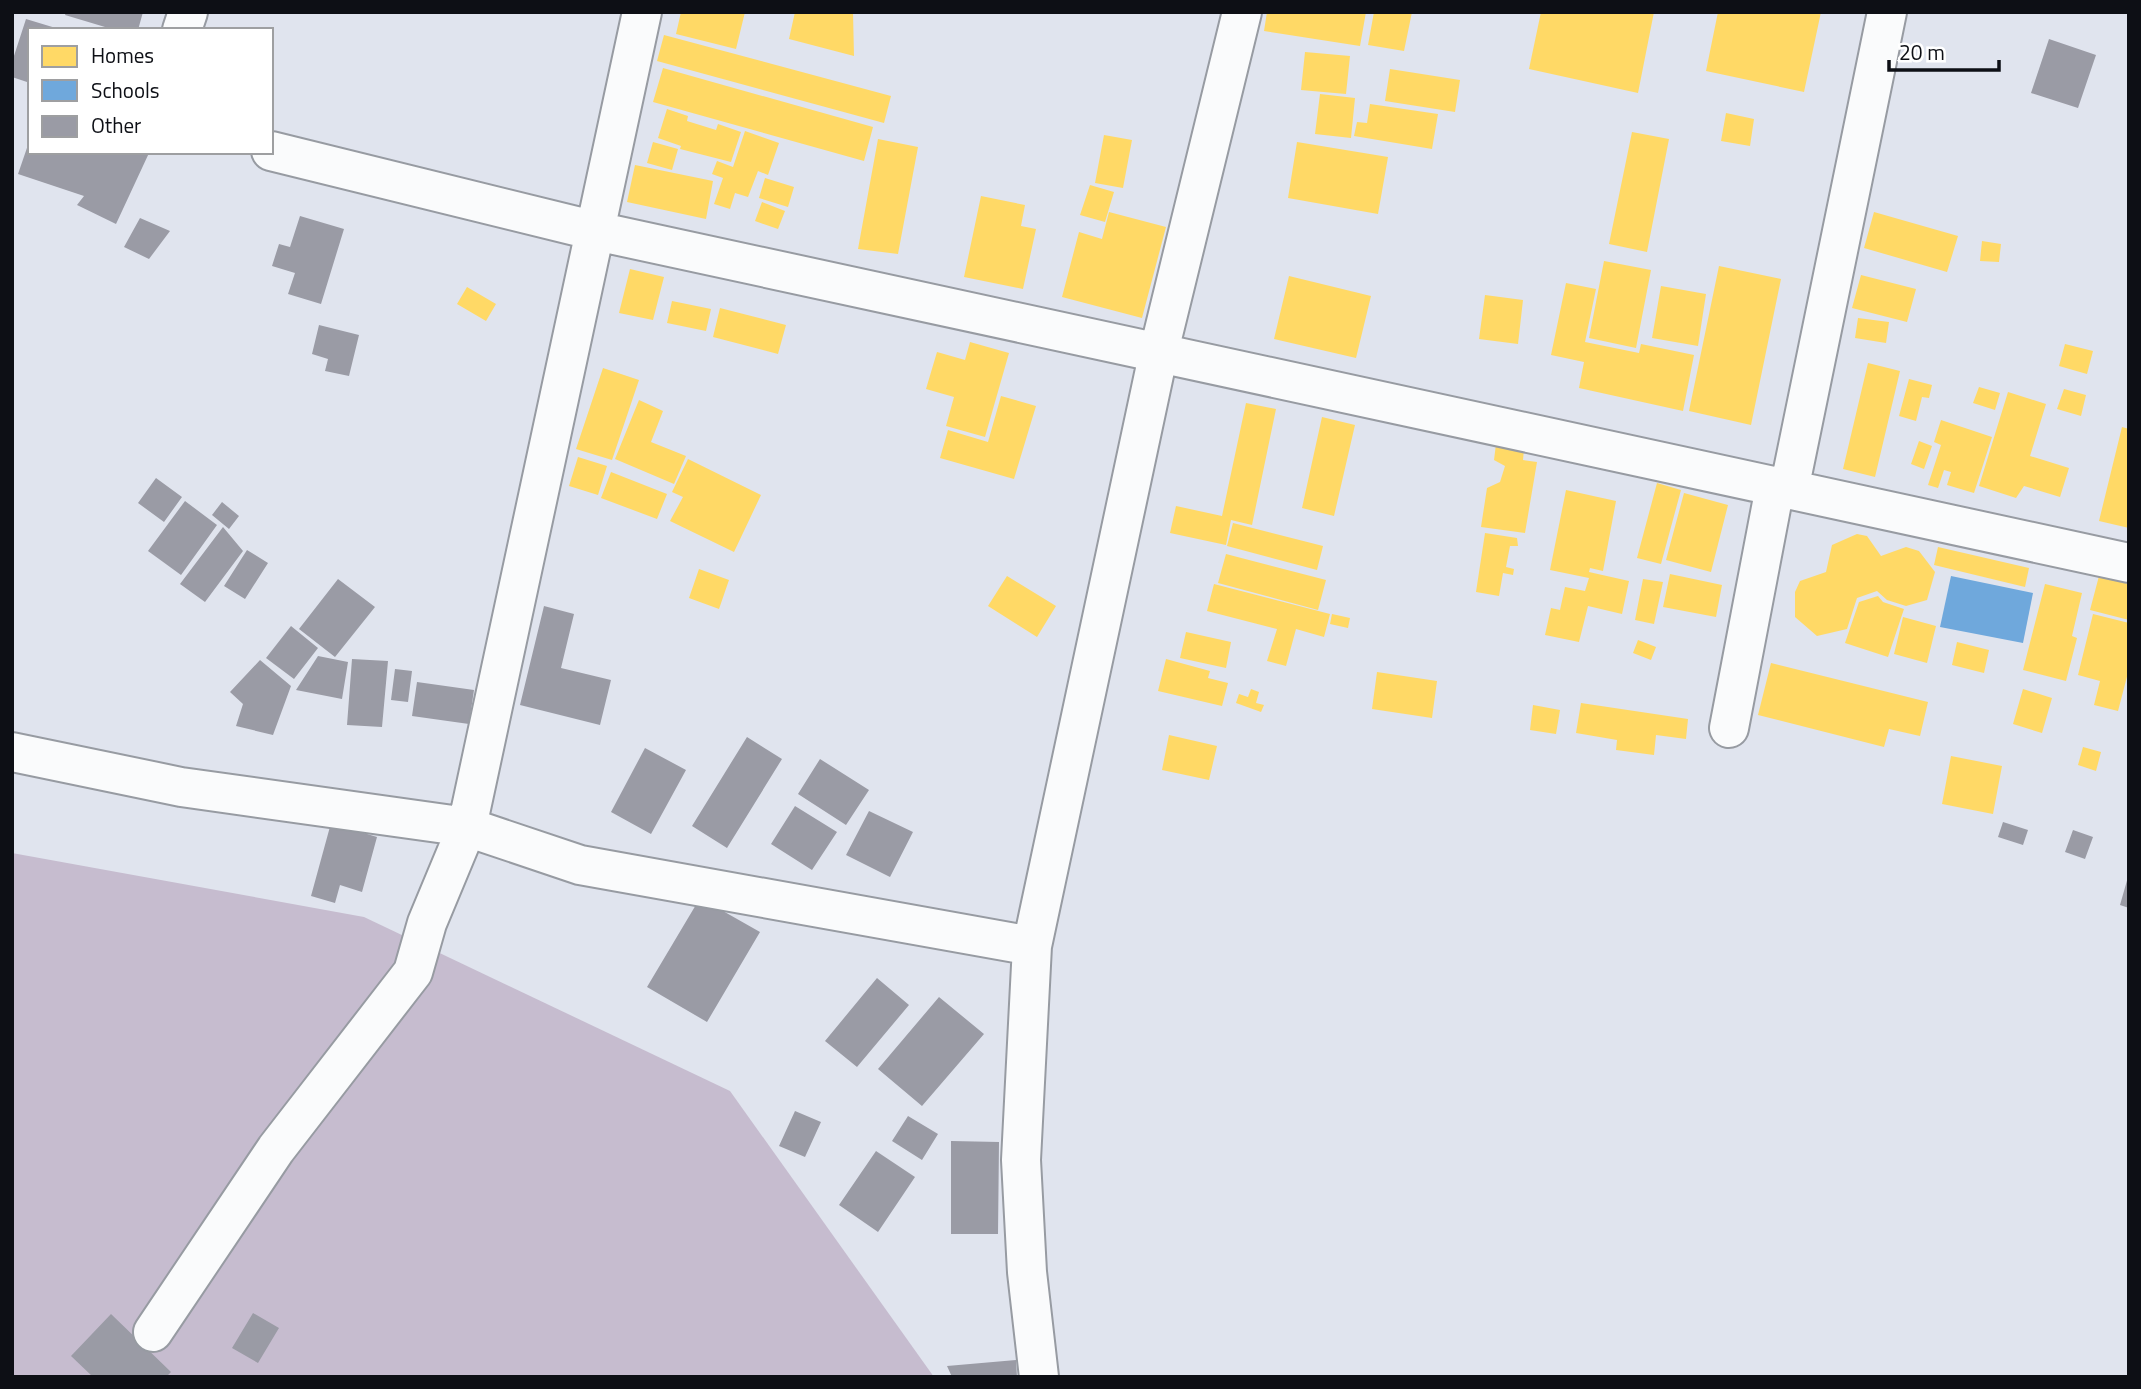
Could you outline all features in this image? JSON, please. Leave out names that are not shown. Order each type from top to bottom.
[{"type":"street","points":[[153,1332],[276,1149],[413,972],[428,923],[467,827],[642,12]]},
{"type":"street","points":[[1039,1377],[1027,1272],[1021,1160],[1032,946],[1158,351],[1242,12]]},
{"type":"street","points":[[1728,728],[1887,12]]},
{"type":"street","points":[[273,151],[596,231],[2129,562]]},
{"type":"street","points":[[12,751],[181,787],[467,827],[580,865],[1032,946]]},
{"type":"shaded area","points":[[12,853],[364,917],[730,1091],[934,1377],[12,1377]]},
{"type":"building: Homes","points":[[681,12],[745,12],[736,49],[676,34]]},
{"type":"building: Homes","points":[[795,12],[853,12],[854,56],[789,39]]},
{"type":"building: Homes","points":[[1267,12],[1366,12],[1360,46],[1264,31]]},
{"type":"building: Homes","points":[[1374,12],[1412,12],[1404,51],[1368,45]]},
{"type":"building: Homes","points":[[1541,12],[1654,12],[1638,93],[1529,69]]},
{"type":"building: Homes","points":[[1718,12],[1821,12],[1804,92],[1706,71]]},
{"type":"building: Homes","points":[[664,35],[891,96],[884,123],[657,61]]},
{"type":"building: Homes","points":[[1305,52],[1350,56],[1346,94],[1301,90]]},
{"type":"building: Homes","points":[[663,68],[873,127],[864,161],[653,102]]},
{"type":"building: Homes","points":[[1390,69],[1460,80],[1455,112],[1385,101]]},
{"type":"building: Homes","points":[[1320,94],[1355,98],[1351,138],[1315,134]]},
{"type":"building: Homes","points":[[1370,104],[1438,114],[1432,149],[1354,136],[1357,122],[1367,123]]},
{"type":"building: Homes","points":[[667,109],[688,116],[687,121],[716,130],[718,124],[741,132],[731,162],[680,149],[681,146],[658,138]]},
{"type":"building: Homes","points":[[1726,113],[1754,119],[1750,146],[1721,141]]},
{"type":"building: Homes","points":[[745,131],[779,143],[768,175],[758,171],[748,197],[735,193],[730,209],[714,204],[723,178],[712,174],[717,161],[733,167]]},
{"type":"building: Homes","points":[[1632,132],[1669,139],[1647,252],[1609,244]]},
{"type":"building: Homes","points":[[1104,135],[1132,140],[1123,188],[1095,183]]},
{"type":"building: Homes","points":[[878,139],[918,147],[898,254],[858,249]]},
{"type":"building: Homes","points":[[653,142],[678,149],[672,170],[647,163]]},
{"type":"building: Homes","points":[[1297,142],[1388,157],[1378,214],[1288,198]]},
{"type":"building: Homes","points":[[635,165],[713,181],[706,219],[627,202]]},
{"type":"building: Homes","points":[[765,178],[794,187],[788,207],[759,198]]},
{"type":"building: Homes","points":[[1090,185],[1114,192],[1105,222],[1080,215]]},
{"type":"building: Homes","points":[[981,196],[1025,205],[1021,226],[1036,229],[1023,289],[964,277]]},
{"type":"building: Homes","points":[[762,202],[785,211],[778,229],[755,221]]},
{"type":"building: Homes","points":[[1109,212],[1166,227],[1142,318],[1062,297],[1079,232],[1102,239]]},
{"type":"building: Homes","points":[[1874,212],[1958,236],[1947,272],[1864,248]]},
{"type":"building: Homes","points":[[1982,241],[2001,244],[1999,262],[1980,261]]},
{"type":"building: Homes","points":[[1604,261],[1651,270],[1636,348],[1589,338]]},
{"type":"building: Homes","points":[[1719,266],[1781,279],[1751,425],[1689,411]]},
{"type":"building: Homes","points":[[630,269],[664,277],[653,320],[619,313]]},
{"type":"building: Homes","points":[[1861,275],[1916,289],[1907,322],[1852,308]]},
{"type":"building: Homes","points":[[1289,276],[1371,296],[1356,358],[1274,339]]},
{"type":"building: Homes","points":[[1566,283],[1596,289],[1585,342],[1639,353],[1641,344],[1694,355],[1683,411],[1579,388],[1584,362],[1551,355]]},
{"type":"building: Homes","points":[[1661,286],[1706,294],[1698,346],[1652,338]]},
{"type":"building: Homes","points":[[467,287],[496,304],[486,321],[457,304]]},
{"type":"building: Homes","points":[[1485,295],[1523,300],[1518,344],[1479,339]]},
{"type":"building: Homes","points":[[672,301],[711,309],[706,331],[667,323]]},
{"type":"building: Homes","points":[[720,308],[786,325],[778,354],[713,337]]},
{"type":"building: Homes","points":[[1858,318],[1889,322],[1886,343],[1855,338]]},
{"type":"building: Homes","points":[[970,342],[1009,353],[985,437],[946,426],[954,397],[926,389],[937,352],[965,360]]},
{"type":"building: Homes","points":[[2065,344],[2093,351],[2087,374],[2059,366]]},
{"type":"building: Homes","points":[[1868,363],[1900,371],[1875,477],[1843,469]]},
{"type":"building: Homes","points":[[603,368],[639,380],[612,460],[576,449]]},
{"type":"building: Homes","points":[[1909,379],[1932,385],[1929,398],[1922,397],[1916,421],[1899,416]]},
{"type":"building: Homes","points":[[1979,387],[2000,393],[1995,410],[1973,403]]},
{"type":"building: Homes","points":[[2064,389],[2086,395],[2081,416],[2057,409]]},
{"type":"building: Homes","points":[[2008,392],[2046,404],[2030,456],[2069,468],[2060,497],[2024,486],[2016,498],[1979,486]]},
{"type":"building: Homes","points":[[1001,396],[1036,406],[1014,479],[940,458],[948,430],[988,442]]},
{"type":"building: Homes","points":[[639,400],[663,411],[651,442],[686,456],[674,484],[615,459]]},
{"type":"building: Homes","points":[[1246,403],[1276,409],[1252,525],[1231,520],[1226,545],[1170,533],[1176,506],[1222,516]]},
{"type":"building: Homes","points":[[1322,417],[1355,425],[1334,516],[1302,508]]},
{"type":"building: Homes","points":[[1941,420],[1992,437],[1974,493],[1947,485],[1951,472],[1944,470],[1938,488],[1928,485],[1941,445],[1934,442]]},
{"type":"building: Homes","points":[[2122,427],[2129,429],[2129,528],[2099,521]]},
{"type":"building: Homes","points":[[1919,441],[1932,446],[1924,469],[1911,464]]},
{"type":"building: Homes","points":[[1496,444],[1524,449],[1523,460],[1537,462],[1525,533],[1481,527],[1487,488],[1500,482],[1505,466],[1494,460]]},
{"type":"building: Homes","points":[[578,457],[607,466],[598,495],[569,486]]},
{"type":"building: Homes","points":[[688,459],[761,495],[734,552],[670,521],[683,497],[672,492]]},
{"type":"building: Homes","points":[[611,472],[667,494],[657,519],[601,498]]},
{"type":"building: Homes","points":[[1657,483],[1681,490],[1661,564],[1637,558]]},
{"type":"building: Homes","points":[[1566,490],[1616,501],[1603,571],[1590,568],[1589,572],[1629,581],[1622,614],[1588,606],[1579,642],[1545,635],[1551,608],[1560,610],[1565,587],[1585,591],[1589,578],[1550,570]]},
{"type":"building: Homes","points":[[1684,493],[1728,505],[1711,572],[1666,560]]},
{"type":"building: Homes","points":[[1233,523],[1323,546],[1317,570],[1227,546]]},
{"type":"building: Homes","points":[[1485,533],[1517,538],[1518,546],[1510,546],[1506,567],[1514,569],[1513,575],[1503,573],[1499,596],[1476,592]]},
{"type":"building: Homes","points":[[1857,534],[1867,536],[1881,556],[1906,547],[1919,551],[1935,572],[1927,600],[1906,606],[1887,600],[1877,591],[1857,598],[1847,629],[1817,636],[1795,617],[1795,592],[1800,581],[1826,572],[1832,545]]},
{"type":"building: Homes","points":[[1938,547],[2029,568],[2025,587],[1934,565]]},
{"type":"building: Homes","points":[[1226,554],[1326,580],[1318,610],[1218,583]]},
{"type":"building: Homes","points":[[699,569],[729,580],[719,609],[689,598]]},
{"type":"building: Homes","points":[[1670,574],[1722,585],[1716,617],[1663,607]]},
{"type":"building: Homes","points":[[1007,576],[1056,606],[1037,637],[988,606]]},
{"type":"building: Homes","points":[[2099,576],[2129,584],[2129,620],[2090,610]]},
{"type":"building: Homes","points":[[1643,579],[1663,582],[1654,624],[1635,620]]},
{"type":"building: Homes","points":[[1214,584],[1330,614],[1324,637],[1296,629],[1286,666],[1267,661],[1277,629],[1207,611]]},
{"type":"building: Homes","points":[[2045,584],[2082,593],[2072,636],[2077,638],[2066,681],[2023,670]]},
{"type":"building: Homes","points":[[1878,596],[1883,602],[1904,609],[1888,657],[1845,643],[1859,602]]},
{"type":"building: Homes","points":[[1332,614],[1350,618],[1348,628],[1330,624]]},
{"type":"building: Homes","points":[[2093,614],[2129,623],[2129,669],[2118,711],[2094,705],[2100,681],[2078,675]]},
{"type":"building: Homes","points":[[1903,617],[1936,626],[1927,663],[1894,654]]},
{"type":"building: Homes","points":[[1186,632],[1231,642],[1226,668],[1180,658]]},
{"type":"building: Homes","points":[[1638,640],[1656,647],[1651,660],[1633,653]]},
{"type":"building: Homes","points":[[1957,642],[1989,650],[1984,673],[1952,665]]},
{"type":"building: Homes","points":[[1166,659],[1210,671],[1208,678],[1228,683],[1222,706],[1158,691]]},
{"type":"building: Homes","points":[[1771,663],[1928,702],[1920,736],[1889,729],[1884,747],[1758,715]]},
{"type":"building: Homes","points":[[1377,672],[1437,681],[1432,718],[1372,709]]},
{"type":"building: Homes","points":[[1251,689],[1259,692],[1256,703],[1264,705],[1261,712],[1236,703],[1239,694],[1248,697]]},
{"type":"building: Homes","points":[[2023,689],[2052,698],[2042,733],[2013,724]]},
{"type":"building: Homes","points":[[1581,703],[1688,719],[1686,739],[1656,735],[1654,755],[1616,750],[1617,740],[1576,733]]},
{"type":"building: Homes","points":[[1533,705],[1560,710],[1556,734],[1530,730]]},
{"type":"building: Homes","points":[[1169,735],[1217,746],[1209,780],[1162,770]]},
{"type":"building: Homes","points":[[2083,747],[2101,752],[2096,771],[2078,765]]},
{"type":"building: Homes","points":[[1951,756],[2002,766],[1993,814],[1942,804]]},
{"type":"building: Schools","points":[[1951,576],[2033,593],[2023,643],[1940,627]]},
{"type":"building: Other","points":[[66,12],[143,12],[139,28],[108,28],[65,15]]},
{"type":"building: Other","points":[[26,19],[56,28],[28,28],[28,82],[12,77],[12,62]]},
{"type":"building: Other","points":[[2049,39],[2096,55],[2078,108],[2031,93]]},
{"type":"building: Other","points":[[28,145],[28,154],[149,154],[116,224],[77,205],[84,196],[18,174]]},
{"type":"building: Other","points":[[300,216],[344,229],[321,304],[288,294],[295,273],[272,266],[279,244],[290,247]]},
{"type":"building: Other","points":[[140,218],[170,231],[149,259],[124,247]]},
{"type":"building: Other","points":[[319,325],[359,335],[349,376],[325,371],[328,359],[312,354]]},
{"type":"building: Other","points":[[156,478],[182,497],[164,522],[138,503]]},
{"type":"building: Other","points":[[185,501],[217,525],[181,575],[148,551]]},
{"type":"building: Other","points":[[222,502],[239,516],[229,529],[212,515]]},
{"type":"building: Other","points":[[223,527],[243,551],[205,602],[180,584]]},
{"type":"building: Other","points":[[247,550],[268,563],[245,599],[224,586]]},
{"type":"building: Other","points":[[338,579],[375,607],[335,657],[299,629]]},
{"type":"building: Other","points":[[544,606],[574,614],[561,668],[611,680],[600,725],[520,705]]},
{"type":"building: Other","points":[[291,626],[318,648],[294,679],[266,658]]},
{"type":"building: Other","points":[[318,656],[348,662],[342,699],[296,690]]},
{"type":"building: Other","points":[[352,659],[388,661],[382,727],[347,725]]},
{"type":"building: Other","points":[[260,660],[291,686],[273,735],[236,726],[243,704],[230,692]]},
{"type":"building: Other","points":[[395,669],[412,671],[408,702],[391,700]]},
{"type":"building: Other","points":[[417,682],[474,690],[469,724],[412,716]]},
{"type":"building: Other","points":[[747,737],[782,759],[727,848],[692,826]]},
{"type":"building: Other","points":[[645,748],[686,770],[651,834],[611,812]]},
{"type":"building: Other","points":[[820,759],[869,790],[846,825],[798,794]]},
{"type":"building: Other","points":[[795,806],[837,832],[812,870],[771,844]]},
{"type":"building: Other","points":[[869,811],[913,832],[890,877],[846,855]]},
{"type":"building: Other","points":[[2003,822],[2028,830],[2023,845],[1998,837]]},
{"type":"building: Other","points":[[331,823],[377,837],[362,892],[340,885],[335,903],[311,896]]},
{"type":"building: Other","points":[[2073,830],[2093,837],[2085,859],[2065,852]]},
{"type":"building: Other","points":[[2129,877],[2129,908],[2120,905]]},
{"type":"building: Other","points":[[700,898],[760,932],[707,1022],[647,987]]},
{"type":"building: Other","points":[[877,978],[909,1005],[857,1067],[825,1041]]},
{"type":"building: Other","points":[[939,997],[984,1034],[922,1106],[878,1069]]},
{"type":"building: Other","points":[[795,1111],[821,1122],[805,1157],[779,1146]]},
{"type":"building: Other","points":[[908,1116],[938,1134],[922,1160],[892,1141]]},
{"type":"building: Other","points":[[951,1141],[999,1142],[998,1234],[951,1234]]},
{"type":"building: Other","points":[[876,1151],[915,1177],[878,1232],[839,1205]]},
{"type":"building: Other","points":[[253,1313],[279,1328],[258,1363],[232,1348]]},
{"type":"building: Other","points":[[111,1314],[171,1372],[166,1377],[93,1377],[71,1356]]},
{"type":"building: Other","points":[[1016,1360],[1017,1377],[952,1377],[947,1366]]}]
